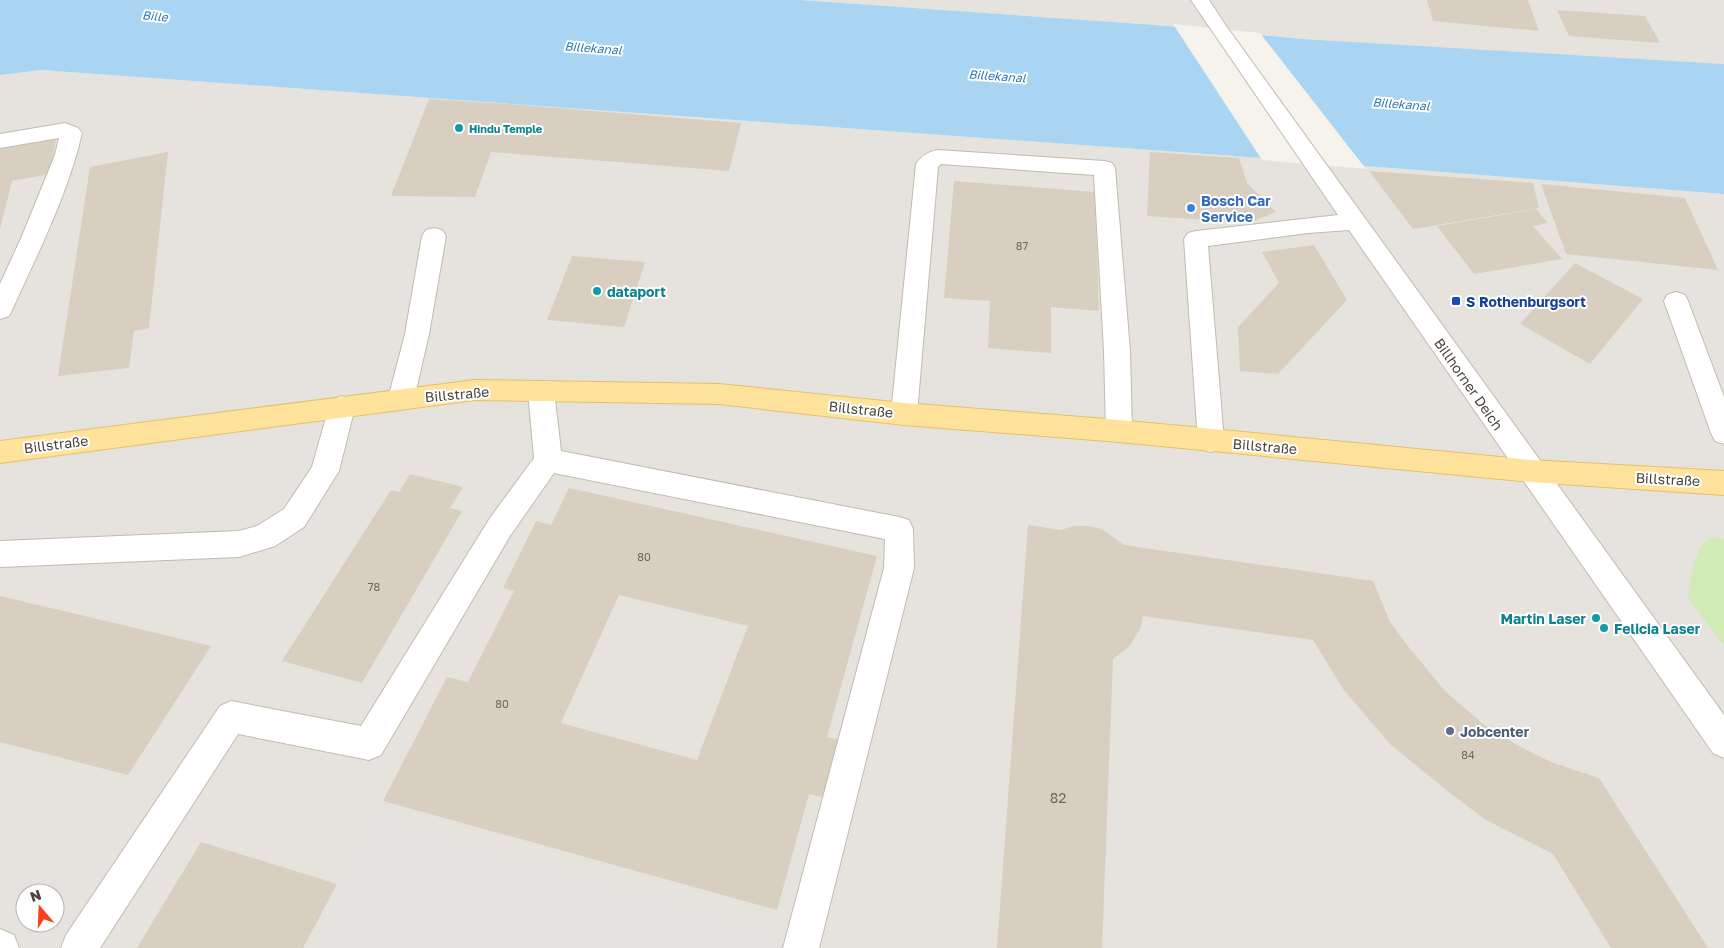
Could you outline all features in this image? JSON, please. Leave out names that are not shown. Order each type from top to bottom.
[{"type":"main road","name":"Billstraße","points":[[0,452],[475,390],[720,394],[904,414],[1119,431],[1531,472],[1724,483]]},
{"type":"street","name":"Billhorner Deich","points":[[1191,0],[1215,24]]},
{"type":"street","name":"Billhorner Deich","points":[[1200,0],[1531,472],[1724,742]]},
{"type":"street","points":[[0,141],[65,130],[71,133],[66,156],[34,236],[0,310]]},
{"type":"street","points":[[904,414],[927,164],[937,157],[1104,168],[1117,351],[1119,431]]},
{"type":"street","points":[[1210,441],[1207,369],[1196,239],[1308,225],[1355,222]]},
{"type":"street","points":[[401,400],[416,334],[434,236]]},
{"type":"street","points":[[1676,301],[1724,432]]},
{"type":"street","points":[[79,948],[231,717],[369,744],[500,527],[548,460],[541,391]]},
{"type":"street","points":[[0,554],[239,544],[265,537],[294,518],[325,472],[342,407]]},
{"type":"street","points":[[548,460],[899,529],[899,568],[801,948]]},
{"type":"shaded area","points":[[800,0],[1724,0],[1724,64],[1303,39],[1156,25]]},
{"type":"shaded area","points":[[41,70],[1262,158],[1724,194],[1724,948],[0,948],[0,75]]},
{"type":"shaded area","points":[[371,818],[807,948],[318,948]]},
{"type":"green space","points":[[1710,537],[1724,539],[1724,646],[1688,598],[1696,557]]},
{"type":"water","points":[[0,0],[800,0],[1156,25],[1303,39],[1724,64],[1724,194],[1262,158],[41,70],[0,75]]},
{"type":"pier","points":[[1173,24],[1260,33],[1366,169],[1262,160]]},
{"type":"building","points":[[1427,0],[1528,0],[1539,31],[1433,21]]},
{"type":"building","points":[[1557,10],[1645,16],[1660,43],[1569,36]]},
{"type":"building","points":[[429,99],[741,123],[729,171],[491,152],[475,197],[391,196]]},
{"type":"building","points":[[56,139],[50,174],[12,181],[0,229],[0,149]]},
{"type":"building","points":[[168,152],[149,328],[134,331],[129,368],[58,376],[90,167]]},
{"type":"building","points":[[1150,152],[1239,158],[1247,183],[1276,212],[1249,223],[1147,216]]},
{"type":"building","points":[[1369,171],[1533,183],[1539,208],[1413,229]]},
{"type":"building","points":[[954,181],[1095,192],[1099,311],[1051,307],[1051,353],[988,348],[990,301],[944,298]]},
{"type":"building","points":[[1541,184],[1685,198],[1718,270],[1566,254]]},
{"type":"building","points":[[1536,209],[1548,223],[1533,226],[1562,259],[1474,274],[1437,226]]},
{"type":"building","points":[[1314,245],[1347,300],[1278,374],[1240,371],[1238,327],[1279,283],[1262,252]]},
{"type":"building","name":"dataport","points":[[572,256],[645,262],[624,327],[547,320]]},
{"type":"building","points":[[1575,263],[1643,299],[1590,364],[1520,324]]},
{"type":"building","points":[[410,474],[463,487],[450,508],[462,511],[362,683],[282,661],[391,490],[399,492]]},
{"type":"building","points":[[569,488],[877,556],[827,737],[845,741],[829,799],[809,794],[777,910],[383,801],[447,677],[468,682],[514,591],[503,588],[536,521],[551,525]],"holes":[[[619,595],[748,626],[697,760],[561,723]]]},
{"type":"building","points":[[1028,525],[1061,530],[1074,526],[1087,526],[1102,529],[1124,545],[1373,581],[1390,622],[1445,691],[1483,724],[1517,745],[1551,762],[1599,778],[1708,948],[1611,948],[1553,854],[1486,820],[1390,744],[1343,689],[1313,640],[1143,616],[1141,627],[1130,646],[1113,659],[1102,948],[997,948]]},
{"type":"building","points":[[0,596],[211,646],[128,775],[0,742]]},
{"type":"building","points":[[201,842],[337,884],[303,948],[137,948]]},
{"type":"place","name":"Hindu Temple","points":[[459,128]]},
{"type":"place","name":"Bosch Car Service","points":[[1191,208]]},
{"type":"place","name":"dataport","points":[[597,291]]},
{"type":"place","name":"S Rothenburgsort","points":[[1456,301]]},
{"type":"place","name":"Martin Laser","points":[[1596,618]]},
{"type":"place","name":"Felicia Laser","points":[[1604,628]]},
{"type":"place","name":"Jobcenter","points":[[1450,731]]},
{"type":"water label","name":"Bille","points":[[155,16]]},
{"type":"water label","name":"Billekanal","points":[[593,48]]},
{"type":"water label","name":"Billekanal","points":[[997,76]]},
{"type":"water label","name":"Billekanal","points":[[1401,104]]}]
